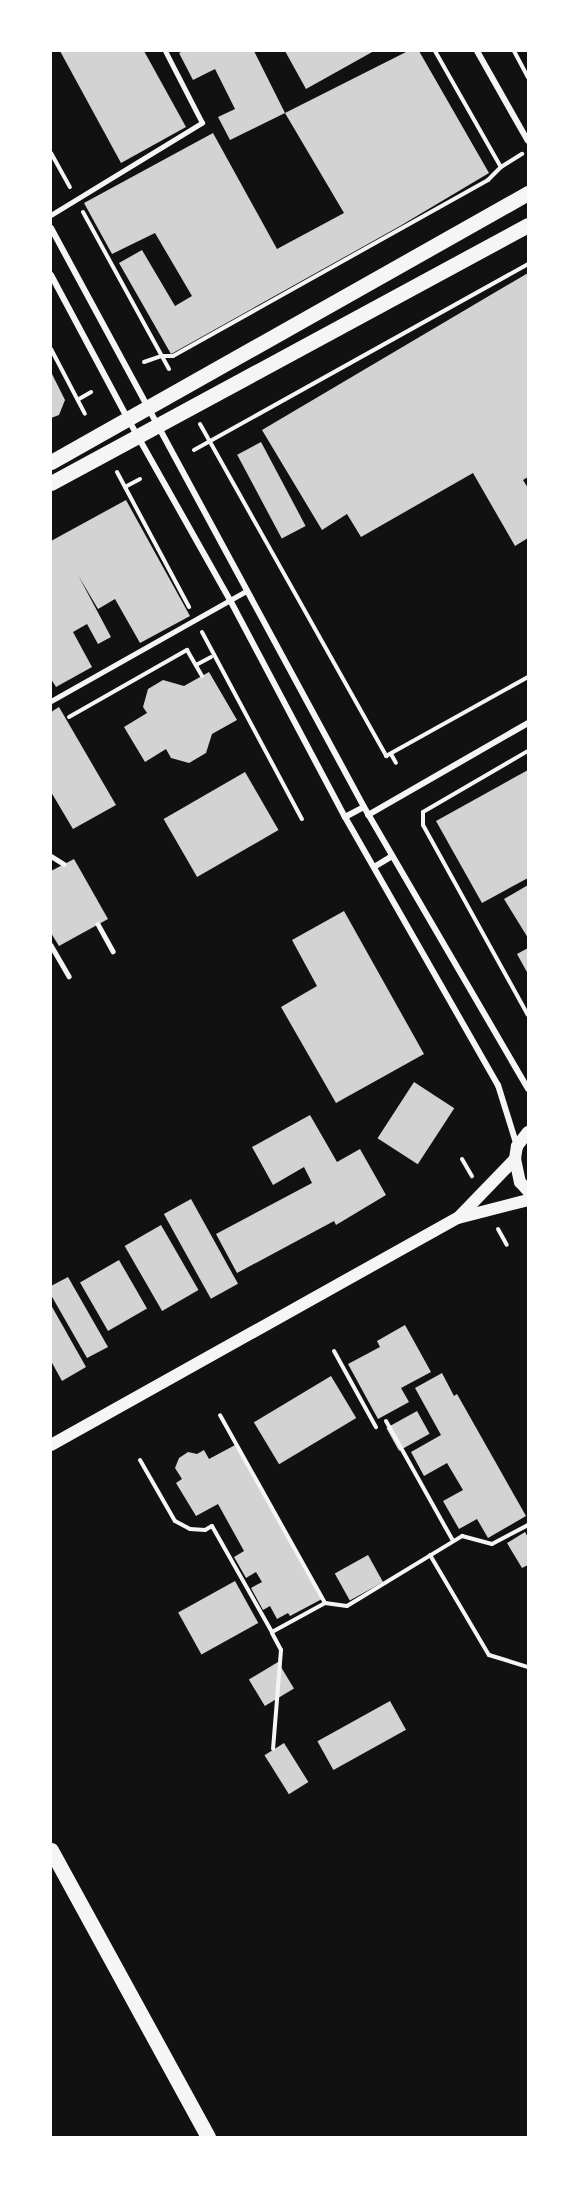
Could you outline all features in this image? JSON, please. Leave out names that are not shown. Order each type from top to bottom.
[{"type":"main road","points":[[51,462],[528,193]]},
{"type":"main road","points":[[51,483],[528,225]]},
{"type":"main road","points":[[458,1218],[516,1152],[528,1132]]},
{"type":"main road","points":[[516,1152],[520,1182],[528,1191]]},
{"type":"main road","points":[[51,1445],[458,1218],[528,1200]]},
{"type":"main road","points":[[51,1850],[208,2137]]},
{"type":"street","points":[[477,51],[528,141]]},
{"type":"street","points":[[51,228],[368,815],[528,1089]]},
{"type":"street","points":[[51,275],[136,435],[230,600],[345,818],[498,1085],[516,1152]]},
{"type":"street","points":[[368,815],[528,723]]},
{"type":"street","points":[[345,818],[364,807]]},
{"type":"street","points":[[374,867],[392,856]]},
{"type":"lane","points":[[51,215],[202,123],[165,51]]},
{"type":"lane","points":[[51,701],[246,591]]},
{"type":"lane","points":[[51,856],[64,864]]},
{"type":"lane","points":[[98,924],[113,951]]},
{"type":"lane","points":[[51,945],[69,976]]},
{"type":"path","points":[[435,51],[501,166]]},
{"type":"path","points":[[514,51],[528,77]]},
{"type":"path","points":[[144,362],[161,356],[173,356],[488,180],[501,166],[528,150]]},
{"type":"path","points":[[51,153],[169,369]]},
{"type":"path","points":[[194,450],[528,264]]},
{"type":"path","points":[[51,349],[85,414]]},
{"type":"path","points":[[79,401],[92,392]]},
{"type":"path","points":[[199,423],[389,755],[396,763]]},
{"type":"path","points":[[117,472],[302,819]]},
{"type":"path","points":[[125,487],[140,479]]},
{"type":"path","points":[[69,717],[188,650],[202,676]]},
{"type":"path","points":[[196,665],[211,657]]},
{"type":"path","points":[[389,755],[528,677]]},
{"type":"path","points":[[423,812],[528,751]]},
{"type":"path","points":[[418,804],[423,812],[421,821],[528,1015]]},
{"type":"path","points":[[462,1159],[472,1176]]},
{"type":"path","points":[[498,1229],[507,1245]]},
{"type":"path","points":[[334,1351],[376,1427]]},
{"type":"path","points":[[220,1415],[326,1603]]},
{"type":"path","points":[[386,1421],[453,1541]]},
{"type":"path","points":[[140,1460],[175,1521],[190,1529],[204,1530],[212,1526],[238,1568],[281,1650],[273,1749]]},
{"type":"path","points":[[272,1632],[326,1603],[347,1606],[462,1536],[492,1544],[528,1525]]},
{"type":"path","points":[[430,1555],[489,1655],[528,1666]]},
{"type":"building","points":[[60,51],[144,51],[186,127],[121,163]]},
{"type":"building","points":[[184,51],[254,51],[285,113],[230,140],[218,117],[235,109],[215,69],[193,80],[179,53]]},
{"type":"building","points":[[285,51],[374,51],[306,89]]},
{"type":"building","points":[[408,51],[419,51],[489,173],[400,226],[171,354],[119,263],[142,250],[175,306],[192,296],[155,233],[112,254],[84,203],[213,133],[277,249],[344,213],[285,113]]},
{"type":"building","points":[[528,273],[528,477],[523,480],[528,488],[528,538],[515,546],[473,473],[361,537],[347,514],[322,530],[262,430]]},
{"type":"building","points":[[51,372],[65,400],[59,415],[51,418]]},
{"type":"building","points":[[261,442],[306,526],[282,539],[237,455]]},
{"type":"building","points":[[126,500],[190,616],[140,643],[115,599],[98,609],[78,575],[111,637],[98,644],[87,624],[73,632],[92,667],[56,687],[51,679],[51,541]]},
{"type":"building","points":[[209,672],[237,720],[212,734],[206,753],[189,763],[171,758],[166,749],[145,762],[124,727],[147,713],[143,707],[148,689],[163,680],[184,686]]},
{"type":"building","points":[[59,707],[116,805],[73,829],[51,792],[51,712]]},
{"type":"building","points":[[528,770],[528,878],[482,903],[436,821]]},
{"type":"building","points":[[245,772],[278,830],[197,877],[164,819]]},
{"type":"building","points":[[74,859],[108,919],[59,946],[51,933],[51,871]]},
{"type":"building","points":[[528,885],[528,938],[504,899]]},
{"type":"building","points":[[344,911],[424,1054],[336,1103],[281,1007],[317,986],[292,940]]},
{"type":"building","points":[[528,948],[528,974],[517,954]]},
{"type":"building","points":[[414,1082],[454,1108],[418,1164],[378,1138]]},
{"type":"building","points":[[310,1115],[337,1162],[360,1149],[386,1195],[336,1225],[334,1221],[237,1273],[216,1234],[312,1183],[304,1167],[273,1185],[252,1147]]},
{"type":"building","points":[[191,1199],[238,1284],[211,1299],[164,1214]]},
{"type":"building","points":[[161,1225],[198,1290],[162,1311],[125,1246]]},
{"type":"building","points":[[119,1260],[147,1308],[108,1331],[80,1282]]},
{"type":"building","points":[[68,1277],[108,1347],[87,1358],[51,1295],[51,1286]]},
{"type":"building","points":[[51,1305],[86,1367],[62,1381],[51,1361]]},
{"type":"building","points":[[405,1325],[431,1372],[401,1388],[409,1402],[378,1419],[348,1364],[380,1347],[377,1341]]},
{"type":"building","points":[[442,1373],[454,1396],[457,1394],[526,1516],[488,1538],[477,1519],[459,1529],[443,1501],[463,1490],[447,1463],[424,1476],[411,1452],[441,1435],[415,1388]]},
{"type":"building","points":[[331,1376],[356,1418],[279,1464],[254,1422]]},
{"type":"building","points":[[417,1411],[430,1434],[399,1451],[386,1428]]},
{"type":"building","points":[[237,1444],[322,1599],[290,1616],[288,1613],[277,1619],[270,1606],[263,1610],[251,1588],[262,1582],[256,1572],[246,1578],[234,1557],[244,1551],[218,1504],[196,1516],[176,1483],[182,1479],[175,1468],[179,1458],[188,1452],[197,1454],[204,1450],[209,1459]]},
{"type":"building","points":[[525,1532],[528,1537],[528,1565],[522,1568],[507,1543]]},
{"type":"building","points":[[368,1555],[383,1582],[350,1601],[335,1573]]},
{"type":"building","points":[[235,1581],[258,1623],[201,1654],[178,1613]]},
{"type":"building","points":[[278,1662],[294,1689],[265,1706],[249,1680]]},
{"type":"building","points":[[390,1701],[406,1730],[333,1770],[317,1741]]},
{"type":"building","points":[[284,1743],[308,1782],[289,1794],[264,1755]]}]
